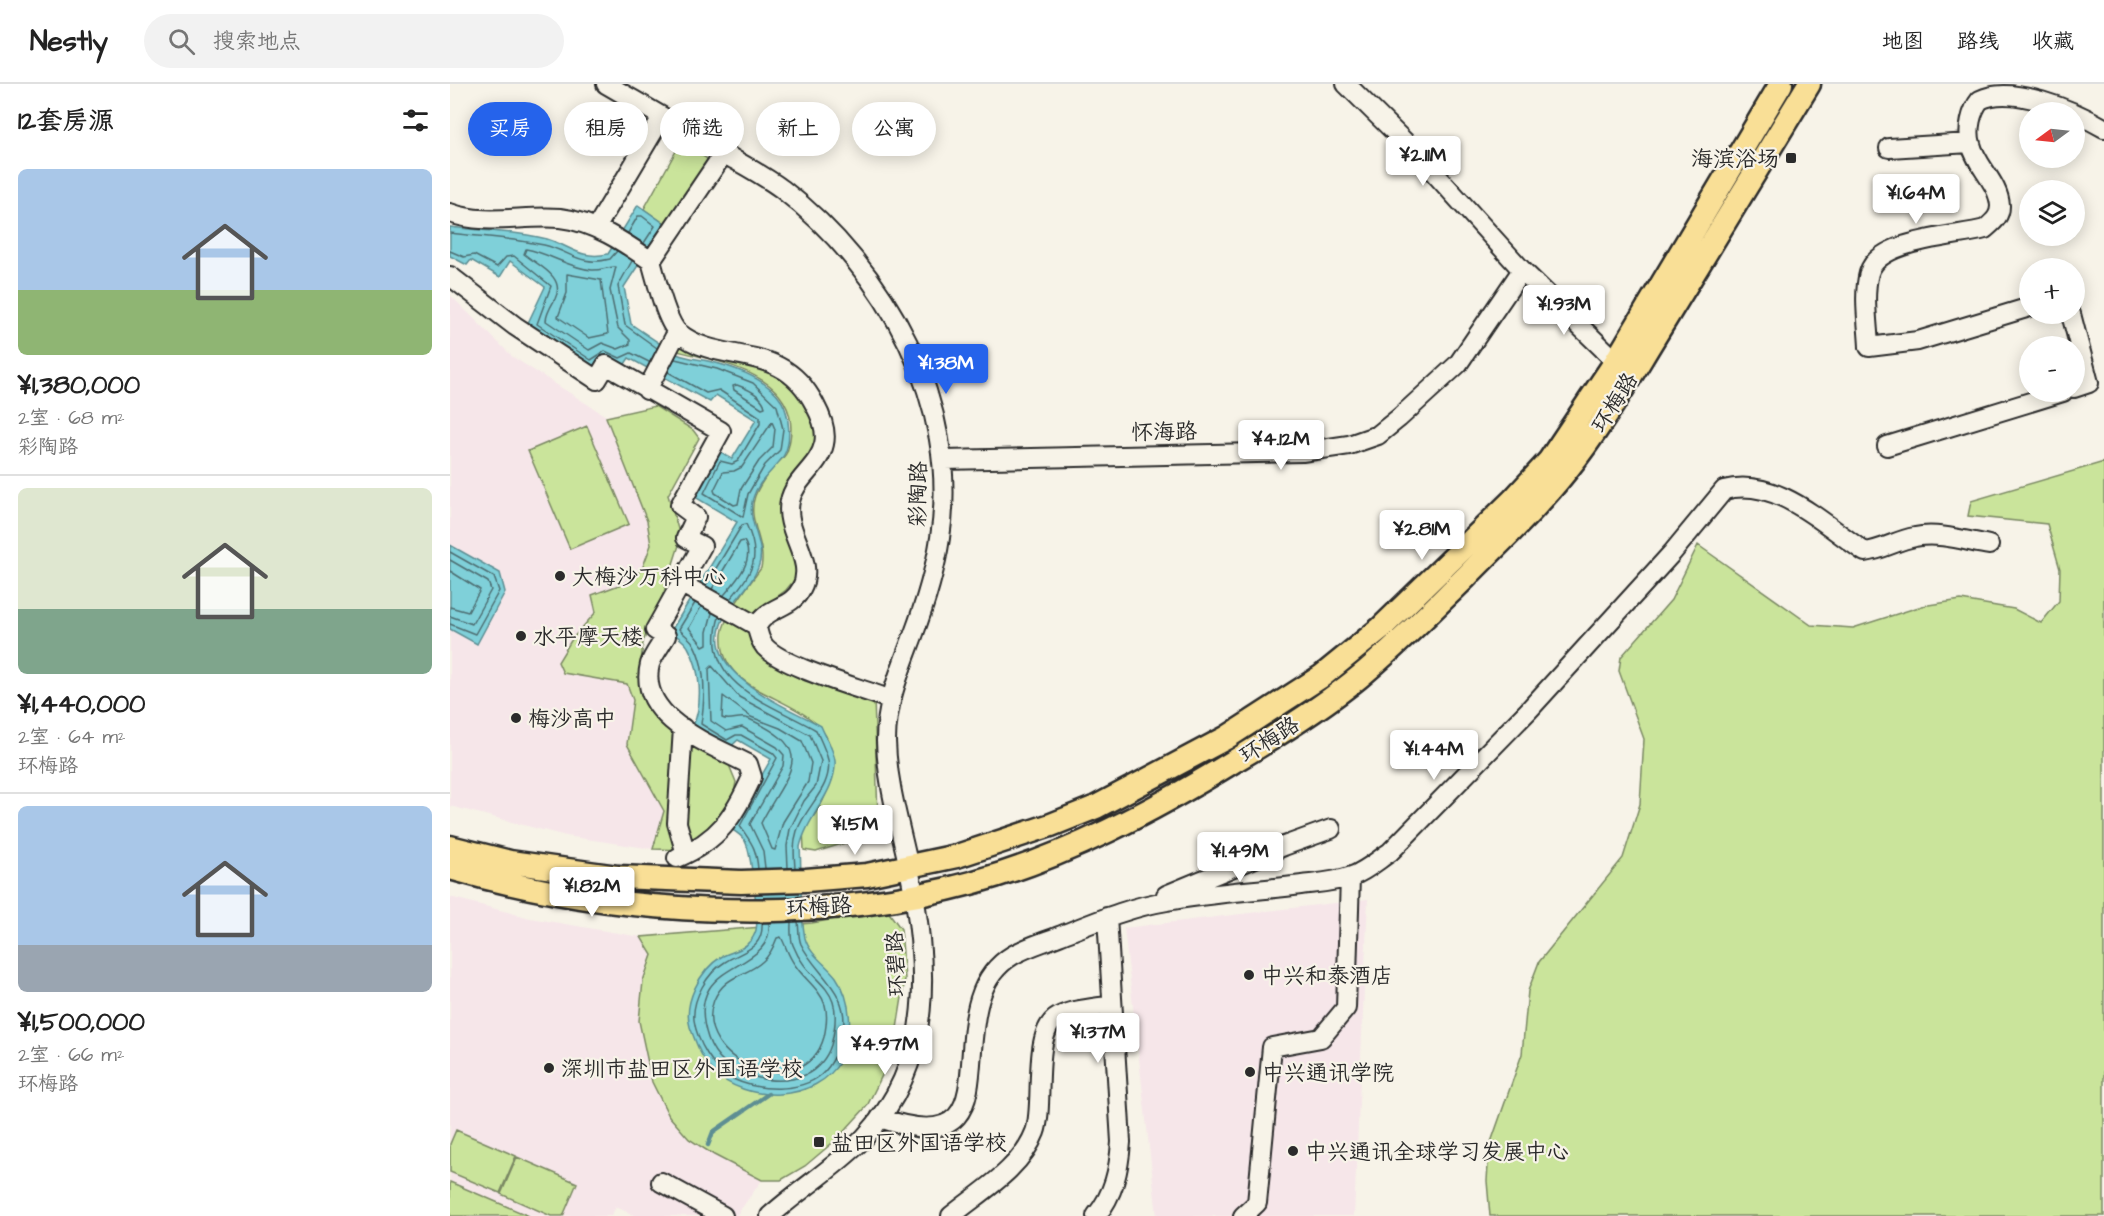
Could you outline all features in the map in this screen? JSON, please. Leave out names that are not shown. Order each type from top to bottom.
[{"type":"main road","name":"环梅路","points":[[450,868],[570,895],[675,906],[743,909],[809,907],[914,895],[1005,872],[1100,836],[1196,785],[1331,698],[1411,631],[1529,513],[1573,463],[1782,84]]},
{"type":"main road","name":"环梅路","points":[[450,847],[510,862],[618,877],[741,882],[867,875],[909,867],[1004,842],[1096,807],[1226,738],[1322,676],[1407,604],[1535,477],[1623,369],[1809,84]]},
{"type":"street","name":"彩陶路","points":[[606,84],[660,116]]},
{"type":"street","points":[[1346,84],[1420,157],[1522,270],[1623,369]]},
{"type":"street","points":[[2019,310],[1918,341],[1869,347],[1867,286],[1869,271],[1875,260],[1885,252],[1900,246],[1985,229],[1995,220],[2000,209],[1998,195],[1979,164],[1970,143],[1970,123],[1975,106],[1988,91],[2005,86],[2030,89],[2061,103],[2104,128]]},
{"type":"street","points":[[596,228],[660,120]]},
{"type":"street","points":[[1889,148],[1970,143]]},
{"type":"street","points":[[651,261],[722,156]]},
{"type":"street","name":"彩陶路","points":[[729,156],[780,188],[834,238],[871,280],[908,342],[925,387],[944,460],[945,500],[938,553],[926,600],[891,700],[887,730],[888,761],[909,867]]},
{"type":"street","points":[[450,213],[465,218],[486,220],[560,218],[596,228],[651,261],[668,314],[673,339],[647,390]]},
{"type":"street","name":"怀海路","points":[[944,460],[1302,452],[1349,445],[1378,435],[1458,364],[1522,270]]},
{"type":"street","points":[[450,276],[514,326],[597,380],[606,365],[721,431],[680,505],[696,517],[686,537],[702,546],[655,630],[666,636],[650,662],[648,681],[652,696],[662,711],[683,728],[748,764],[752,770],[752,777],[729,819],[709,841],[682,856],[677,823],[683,728]]},
{"type":"street","points":[[673,339],[693,341],[764,360],[786,370],[808,390],[822,418],[825,442],[818,460],[795,485],[789,503],[790,524],[804,559],[806,575],[801,590],[791,602],[768,611],[750,622]]},
{"type":"street","points":[[2085,368],[2089,384],[2085,385]]},
{"type":"street","points":[[1887,446],[2030,402]]},
{"type":"street","points":[[1137,907],[1350,877],[1368,868],[1390,852],[1528,711],[1672,553],[1724,490],[1736,487],[1763,489],[1780,494],[1865,552],[1928,535],[1989,545]]},
{"type":"street","points":[[682,584],[750,622],[765,647],[779,657],[807,670],[891,700]]},
{"type":"street","points":[[880,1118],[921,1128],[939,1127],[961,1114],[968,1099],[973,1020],[983,990],[995,971],[1019,952],[1137,907],[1284,846],[1331,830]]},
{"type":"street","name":"环碧路","points":[[770,1216],[844,1157],[880,1118],[909,1070],[918,1034],[922,962],[909,867]]},
{"type":"street","points":[[1243,1216],[1257,1203],[1272,1047],[1322,1038],[1346,1008],[1350,877]]},
{"type":"street","points":[[1096,1216],[1112,1190],[1119,1167],[1121,1142],[1107,917]]},
{"type":"street","points":[[951,1216],[1009,1171],[1026,1150],[1039,1119],[1041,1059],[1051,1022],[1060,1016],[1112,1005]]},
{"type":"street","points":[[661,1182],[723,1216]]},
{"type":"shaded area","name":"大梅沙万科中心","points":[[450,295],[513,357],[606,416],[655,406],[693,430],[699,438],[668,495],[681,539],[664,592],[643,642],[640,674],[644,694],[674,730],[729,765],[733,772],[734,793],[688,850],[653,849],[566,836],[450,806]]},
{"type":"shaded area","name":"深圳市盐田区外国语学校","points":[[450,897],[530,918],[641,937],[652,955],[643,981],[714,1155],[762,1180],[736,1216],[636,1216],[616,1207],[611,1216],[450,1216]]},
{"type":"shaded area","name":"中兴通讯学院","points":[[1368,899],[1354,1216],[1157,1216],[1124,928]]},
{"type":"green space","points":[[673,156],[703,156],[723,169],[666,251],[654,239],[665,224],[644,209]]},
{"type":"green space","points":[[680,341],[786,376],[813,409],[820,444],[796,474],[798,560],[796,578],[786,590],[769,603],[753,641],[874,698],[878,817],[864,837],[816,852],[804,850],[803,828],[820,807],[826,795],[830,781],[832,751],[822,730],[804,715],[760,691],[740,677],[726,659],[722,634],[727,618],[761,568],[761,550],[753,505],[756,493],[771,469],[787,452],[791,427],[787,407],[776,391],[760,379],[740,369],[677,351]]},
{"type":"green space","points":[[655,406],[693,430],[699,438],[668,495],[681,539],[664,592],[643,642],[640,674],[644,694],[674,730],[729,765],[736,782],[734,793],[711,829],[688,850],[653,849],[664,811],[627,744],[633,700],[627,684],[563,673],[558,662],[572,639],[596,612],[592,595],[627,582],[642,569],[651,545],[647,521],[606,417]]},
{"type":"green space","points":[[587,426],[629,524],[570,549],[528,451]]},
{"type":"green space","points":[[2104,462],[2104,1216],[1490,1216],[1487,1181],[1489,1148],[1522,1054],[1528,991],[1539,962],[1623,858],[1640,804],[1644,739],[1619,671],[1621,657],[1671,600],[1698,545],[1811,625],[1853,628],[1922,606],[1961,600],[2014,609],[2041,623],[2059,601],[2060,569],[2047,524],[1968,516],[1971,501]]},
{"type":"green space","points":[[887,910],[901,929],[905,979],[893,1053],[867,1106],[837,1139],[805,1166],[781,1180],[762,1180],[689,1139],[669,1116],[652,1082],[639,1021],[643,981],[652,955],[641,937],[812,923]]},
{"type":"green space","points":[[456,1130],[516,1156],[500,1193],[450,1172],[450,1144]]},
{"type":"green space","points":[[517,1157],[577,1183],[563,1216],[551,1216],[501,1194]]},
{"type":"green space","points":[[450,1182],[529,1216],[450,1216]]},
{"type":"water","points":[[638,205],[665,224],[624,287],[631,324],[677,354],[728,367],[759,380],[768,386],[782,402],[788,420],[789,435],[784,455],[755,492],[751,507],[760,550],[758,568],[748,586],[727,612],[719,633],[721,652],[731,668],[766,696],[821,726],[835,761],[827,793],[800,847],[801,904],[807,944],[836,977],[845,996],[849,1018],[848,1040],[841,1060],[830,1074],[816,1084],[799,1091],[780,1094],[762,1093],[727,1082],[705,1061],[694,1039],[688,1018],[691,998],[706,970],[721,957],[747,945],[756,932],[752,871],[747,847],[742,837],[731,829],[771,759],[738,740],[728,749],[693,726],[699,697],[696,665],[687,645],[671,631],[737,522],[695,497],[718,450],[732,459],[756,420],[716,395],[710,402],[629,358],[623,367],[604,356],[595,370],[527,325],[545,287],[510,261],[500,277],[471,260],[467,265],[450,256],[450,227],[535,236],[583,254],[608,254]]},
{"type":"water","points":[[450,545],[500,573],[505,592],[477,644],[450,629]]},
{"type":"waterway","points":[[708,1145],[713,1132],[768,1094]]},
{"type":"place","name":"海滨浴场","points":[[1791,158]]},
{"type":"place","name":"大梅沙万科中心","points":[[560,576]]},
{"type":"place","name":"水平摩天楼","points":[[521,636]]},
{"type":"place","name":"梅沙高中","points":[[516,718]]},
{"type":"place","name":"中兴和泰酒店","points":[[1249,975]]},
{"type":"place","name":"深圳市盐田区外国语学校","points":[[549,1068]]},
{"type":"place","name":"中兴通讯学院","points":[[1250,1072]]},
{"type":"place","name":"盐田区外国语学校","points":[[819,1142]]},
{"type":"place","name":"中兴通讯全球学习发展中心","points":[[1293,1151]]}]
